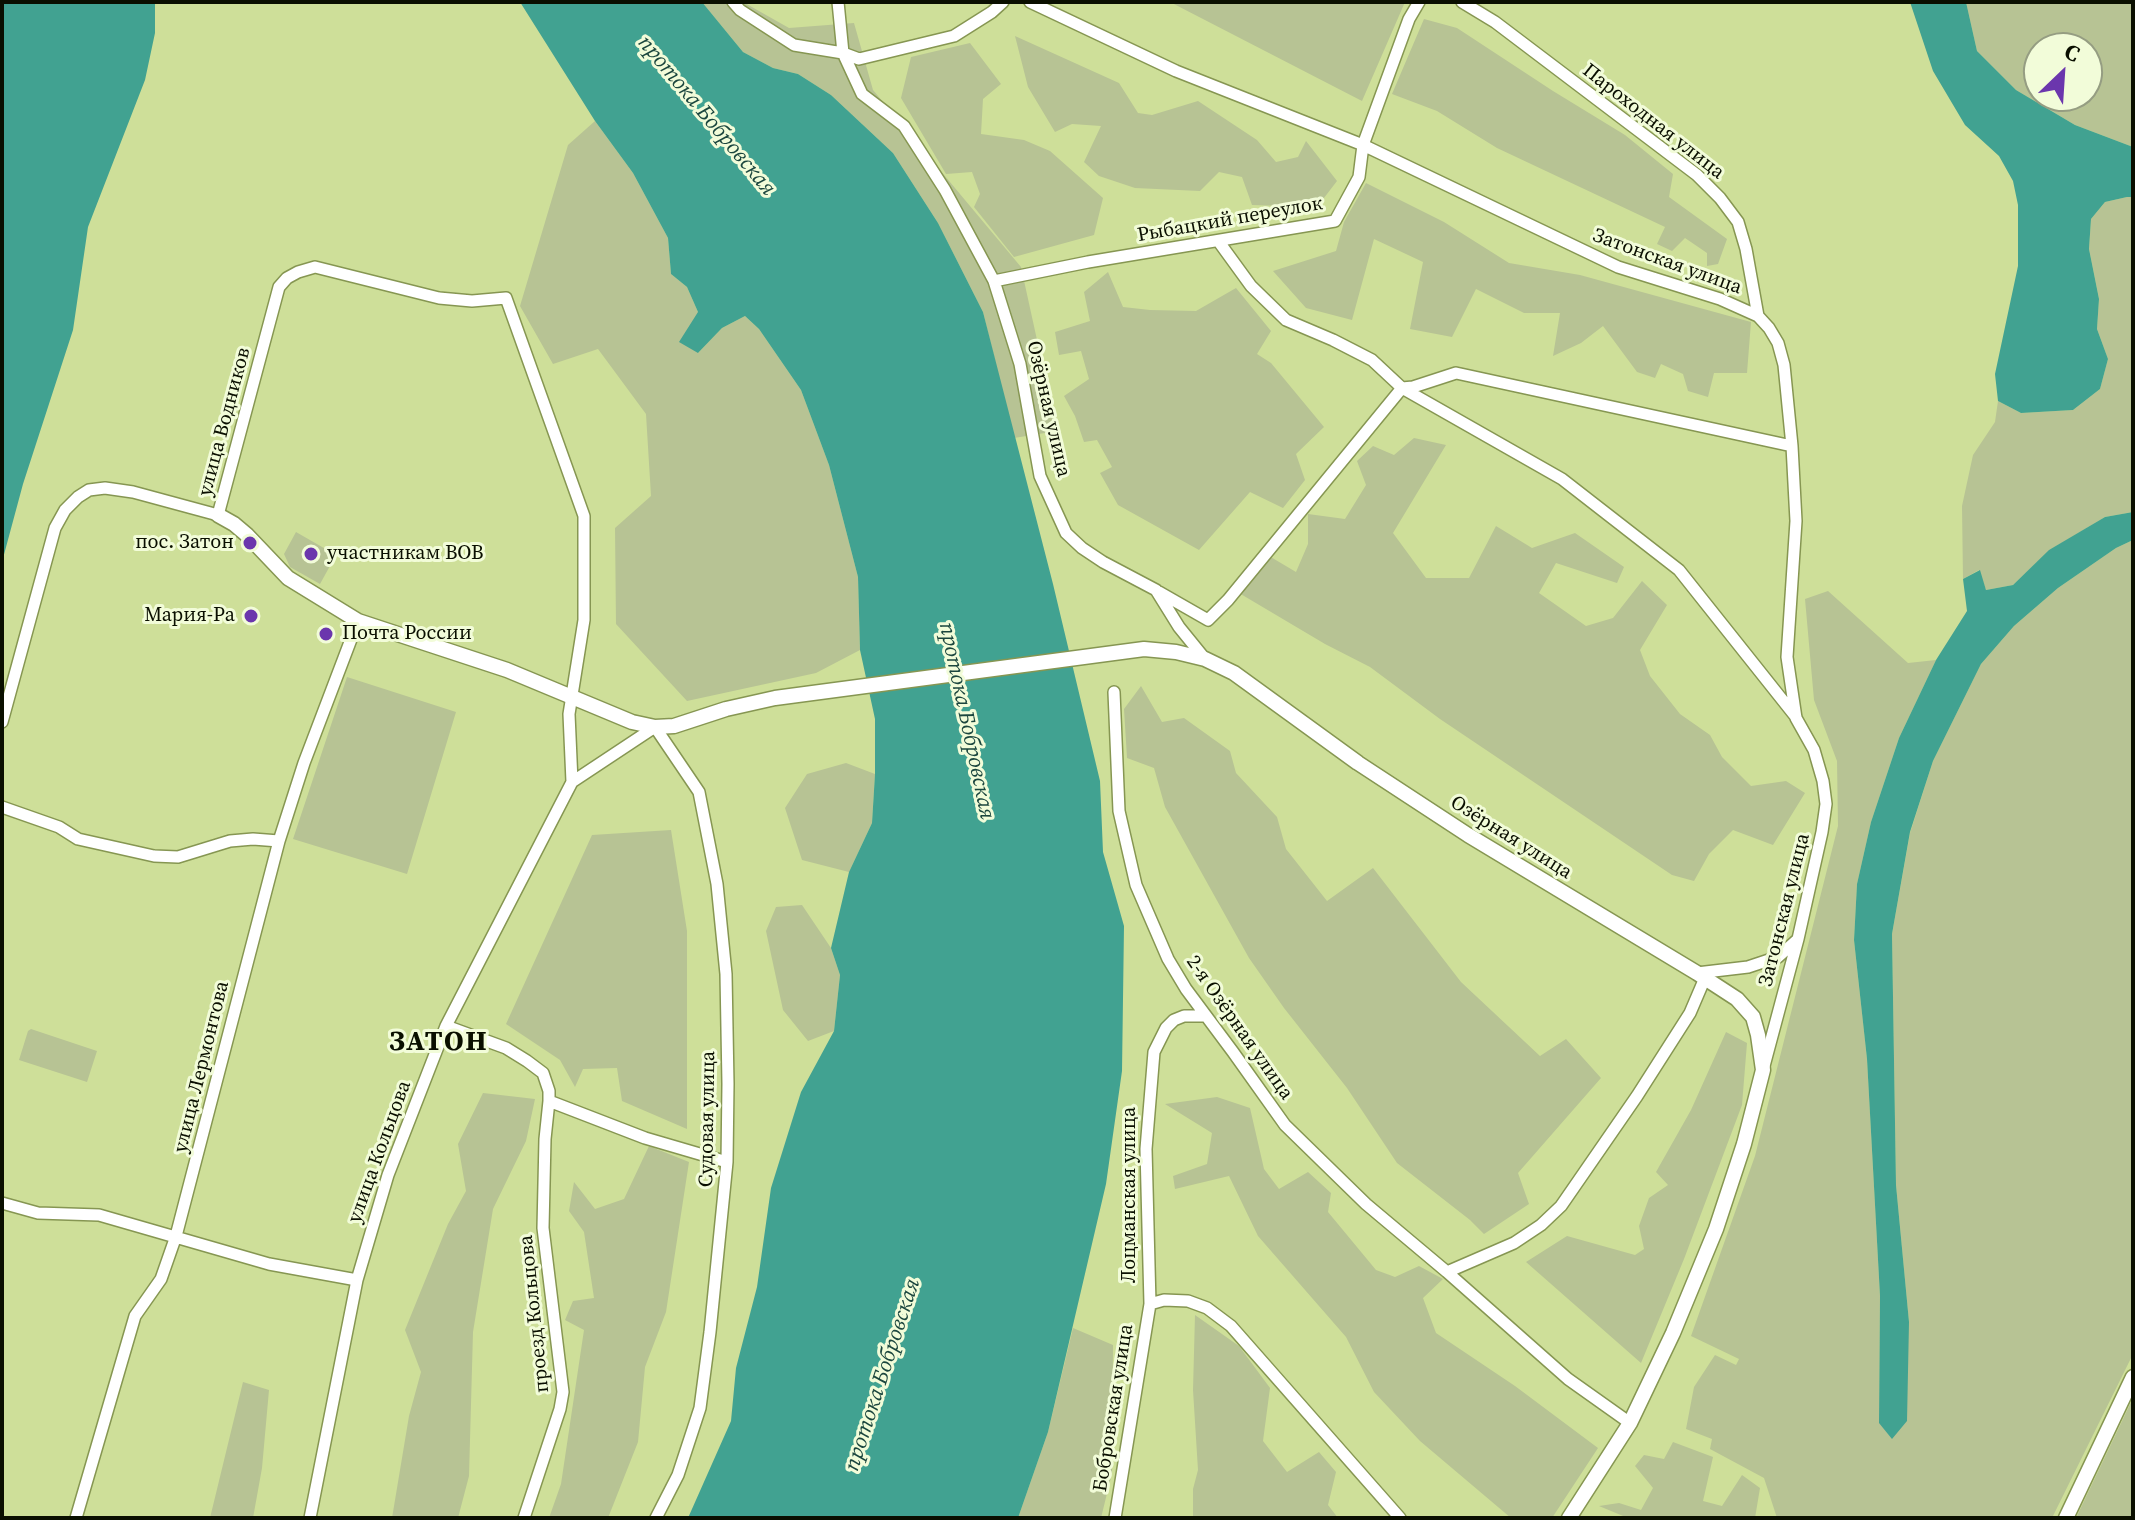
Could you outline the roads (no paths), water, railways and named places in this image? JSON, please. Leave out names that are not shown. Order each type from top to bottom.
[{"type":"street","points":[[733,2],[740,10],[794,45],[843,53],[859,59],[954,36],[1003,2]]},
{"type":"street","name":"Озёрная улица","points":[[838,2],[843,53],[862,94],[904,126],[945,190],[994,281],[1020,364],[1040,476],[1066,533],[1103,562],[1156,590],[1179,627],[1205,659]]},
{"type":"street","name":"Затонская улица","points":[[1030,2],[1176,71],[1363,145],[1618,267],[1720,299],[1758,316],[1769,328],[1778,343],[1784,365],[1792,446],[1796,521],[1787,657],[1796,718],[1814,750],[1826,804],[1798,939],[1763,1070]]},
{"type":"street","name":"Рыбацкий переулок","points":[[994,281],[1088,262],[1335,221],[1359,177],[1363,145],[1409,19],[1419,2]]},
{"type":"street","name":"Пароходная улица","points":[[1462,2],[1495,22],[1697,175],[1720,198],[1738,222],[1758,316]]},
{"type":"street","points":[[1219,242],[1251,286],[1286,320],[1372,360],[1402,388],[1562,479],[1679,570],[1796,718]]},
{"type":"street","name":"улица Водников","points":[[2,722],[55,528],[65,510],[89,490],[105,488],[133,492],[218,515],[279,287],[287,278],[315,267],[439,298],[472,301],[506,298],[584,516],[584,620],[571,695]]},
{"type":"street","points":[[1156,590],[1208,620],[1402,388],[1456,373],[1792,446]]},
{"type":"street","points":[[218,515],[247,535],[288,578],[358,621],[507,670],[632,722],[655,727]]},
{"type":"street","name":"улица Лермонтова","points":[[76,1518],[135,1316],[161,1279],[176,1236],[279,841],[304,763],[358,621]]},
{"type":"street","name":"Озёрная улица","points":[[655,727],[674,726],[726,709],[775,698],[1144,649],[1205,659],[1234,673],[1358,763],[1468,835],[1737,999],[1753,1017],[1763,1070]]},
{"type":"street","name":"2-я Озёрная улица","points":[[1114,692],[1119,811],[1136,885],[1168,959],[1186,989],[1285,1125],[1366,1204],[1568,1379],[1630,1423]]},
{"type":"street","points":[[571,695],[572,782]]},
{"type":"street","name":"улица Кольцова","points":[[310,1518],[357,1280],[388,1175],[446,1026],[572,782],[655,727]]},
{"type":"street","name":"Судовая улица","points":[[655,727],[699,792],[717,884],[726,974],[727,1162],[700,1408],[678,1475],[656,1518]]},
{"type":"street","points":[[2,807],[59,827],[78,839],[154,856],[178,857],[230,841],[279,841]]},
{"type":"street","points":[[1447,1272],[1514,1243],[1541,1225],[1561,1206],[1690,1013],[1701,975],[1748,967],[1778,957],[1798,939]]},
{"type":"street","name":"Лоцманская улица","points":[[1206,1016],[1184,1016],[1174,1020],[1166,1028],[1154,1052],[1146,1149],[1150,1304],[1164,1300],[1188,1301],[1207,1308],[1231,1326],[1400,1518]]},
{"type":"street","name":"проезд Кольцова","points":[[446,1026],[506,1048],[527,1061],[543,1073],[549,1091],[543,1228],[563,1392],[524,1518]]},
{"type":"street","points":[[1569,1518],[1630,1423],[1673,1333],[1716,1229],[1744,1144],[1763,1070]]},
{"type":"street","points":[[549,1101],[645,1138],[727,1162]]},
{"type":"street","points":[[2,1203],[38,1213],[99,1215],[269,1264],[357,1280]]},
{"type":"street","name":"Бобровская улица","points":[[1115,1518],[1150,1304]]},
{"type":"street","points":[[2066,1518],[2133,1377]]},
{"type":"water","points":[[2,2],[155,2],[155,33],[145,80],[88,227],[73,330],[23,484],[2,562]]},
{"type":"water","name":"протока Бобровская","points":[[520,2],[702,2],[743,52],[773,68],[798,74],[831,95],[893,153],[938,223],[983,312],[1100,781],[1103,852],[1124,926],[1122,1071],[1106,1184],[1048,1432],[1018,1518],[688,1518],[731,1421],[736,1368],[757,1287],[771,1188],[801,1092],[834,1031],[840,975],[831,948],[849,872],[872,823],[875,719],[860,650],[858,577],[829,465],[801,390],[759,329],[745,316],[722,328],[698,353],[679,342],[698,312],[687,287],[671,274],[668,238],[633,173],[595,121]]},
{"type":"water","points":[[1910,2],[1966,2],[1977,51],[2023,94],[2023,112],[2053,112],[2075,125],[2133,147],[2133,197],[2105,202],[2091,219],[2089,249],[2099,299],[2097,329],[2108,359],[2100,389],[2073,410],[2021,413],[1998,401],[1995,374],[2018,266],[2018,205],[2013,181],[1999,156],[1965,125],[1933,71]]},
{"type":"water","points":[[2133,512],[2133,540],[2116,548],[2058,588],[2014,626],[1981,664],[1933,761],[1910,832],[1892,934],[1896,1185],[1909,1322],[1907,1421],[1892,1439],[1879,1423],[1880,1296],[1867,1059],[1854,940],[1857,884],[1871,822],[1899,738],[1936,660],[1967,611],[1963,579],[1980,570],[1986,590],[2013,585],[2049,550],[2105,517]]},
{"type":"place","name":"пос. Затон","points":[[250,543]]},
{"type":"place","name":"участникам ВОВ","points":[[311,554]]},
{"type":"place","name":"Мария-Ра","points":[[251,616]]},
{"type":"place","name":"Почта России","points":[[326,634]]},
{"type":"district","name":"ЗАТОН","points":[[439,1043]]}]
